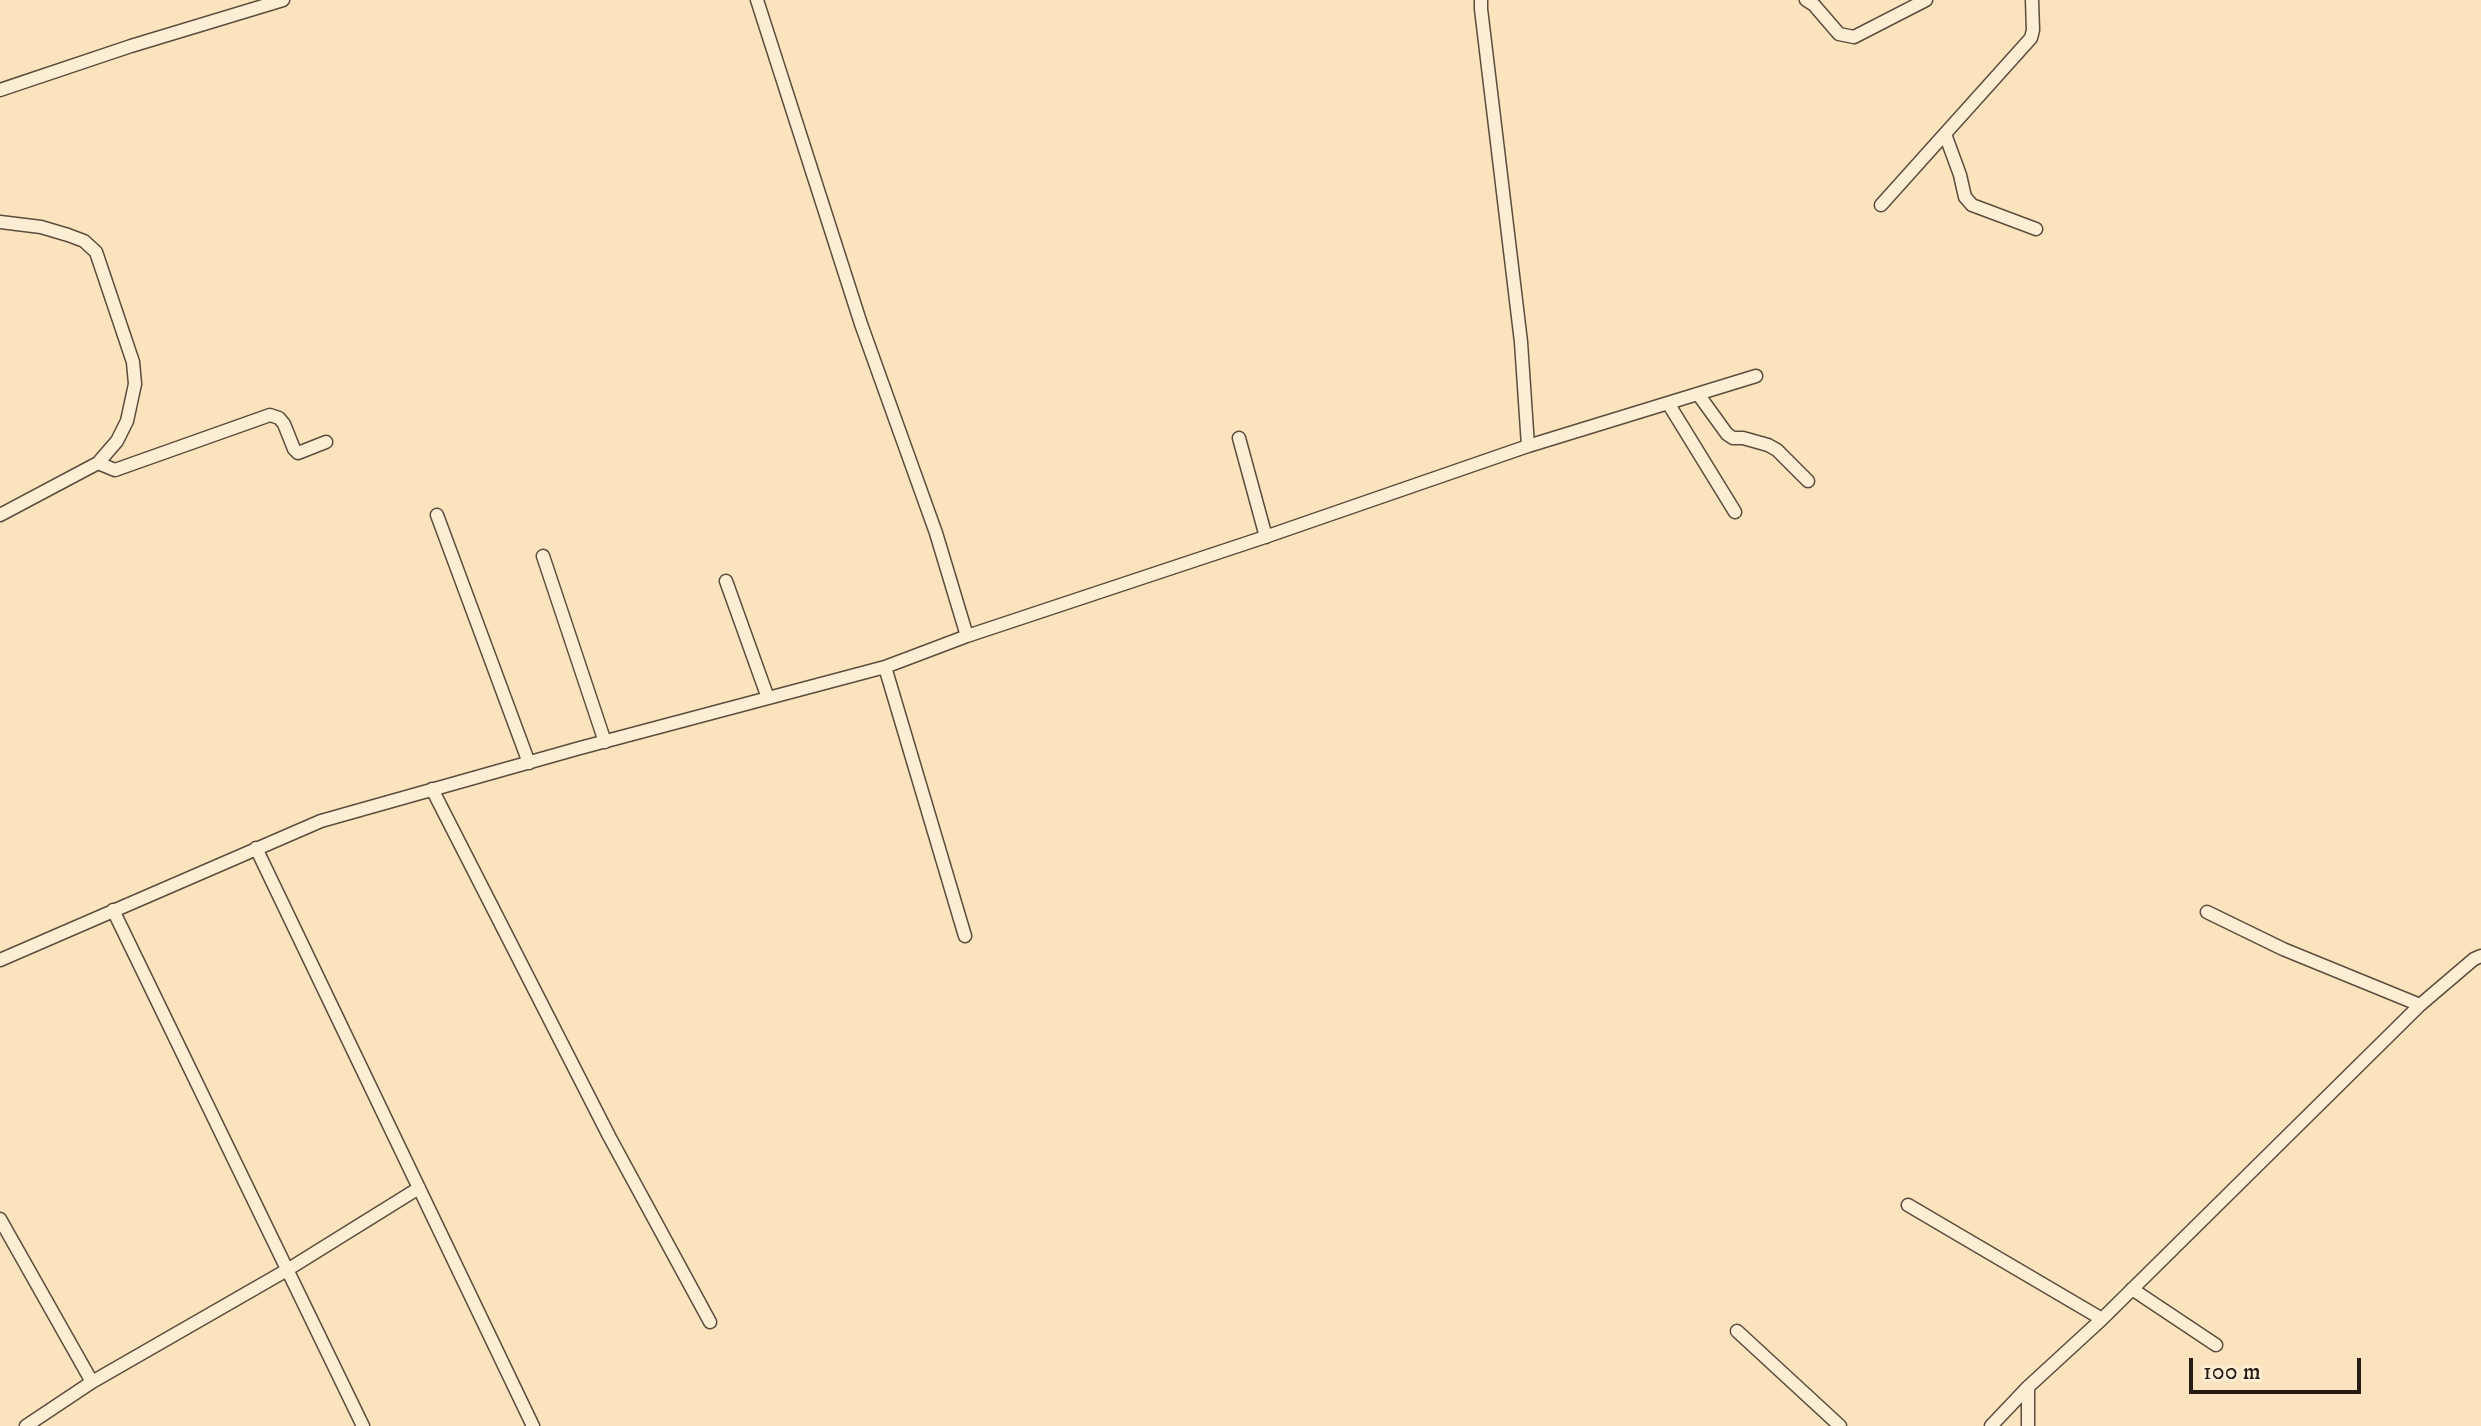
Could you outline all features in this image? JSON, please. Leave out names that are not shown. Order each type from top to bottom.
[{"type":"street","points":[[0,90],[283,0]]},
{"type":"street","points":[[757,0],[861,324],[936,533],[967,636]]},
{"type":"street","points":[[1481,0],[1521,342],[1528,446]]},
{"type":"street","points":[[1806,0],[1839,34],[1854,37],[1926,0]]},
{"type":"street","points":[[1881,205],[2031,38],[2032,0]]},
{"type":"street","points":[[1945,134],[1965,197],[1972,205],[2036,229]]},
{"type":"street","points":[[0,222],[41,227],[84,241],[96,252],[133,362],[135,384],[127,421],[117,441],[98,463],[0,515]]},
{"type":"street","points":[[0,960],[321,821],[885,667],[967,636],[1528,446],[1756,376]]},
{"type":"street","points":[[1698,394],[1727,434],[1777,450],[1808,481]]},
{"type":"street","points":[[1668,403],[1735,512]]},
{"type":"street","points":[[98,463],[115,470],[270,415],[279,418],[298,453],[326,442]]},
{"type":"street","points":[[1239,438],[1266,537]]},
{"type":"street","points":[[437,515],[529,763]]},
{"type":"street","points":[[543,556],[605,742]]},
{"type":"street","points":[[726,581],[768,698]]},
{"type":"street","points":[[885,667],[965,936]]},
{"type":"street","points":[[432,789],[609,1136],[710,1322]]},
{"type":"street","points":[[256,848],[533,1426]]},
{"type":"street","points":[[113,910],[363,1426]]},
{"type":"street","points":[[2207,912],[2283,949],[2420,1005]]},
{"type":"street","points":[[1991,1426],[2420,1005],[2481,956]]},
{"type":"street","points":[[26,1426],[92,1382],[287,1270],[419,1188]]},
{"type":"street","points":[[1908,1205],[2102,1319]]},
{"type":"street","points":[[0,1219],[92,1382]]},
{"type":"street","points":[[2132,1289],[2216,1345]]},
{"type":"street","points":[[1737,1331],[1840,1426]]},
{"type":"street","points":[[2028,1387],[2028,1426]]}]
